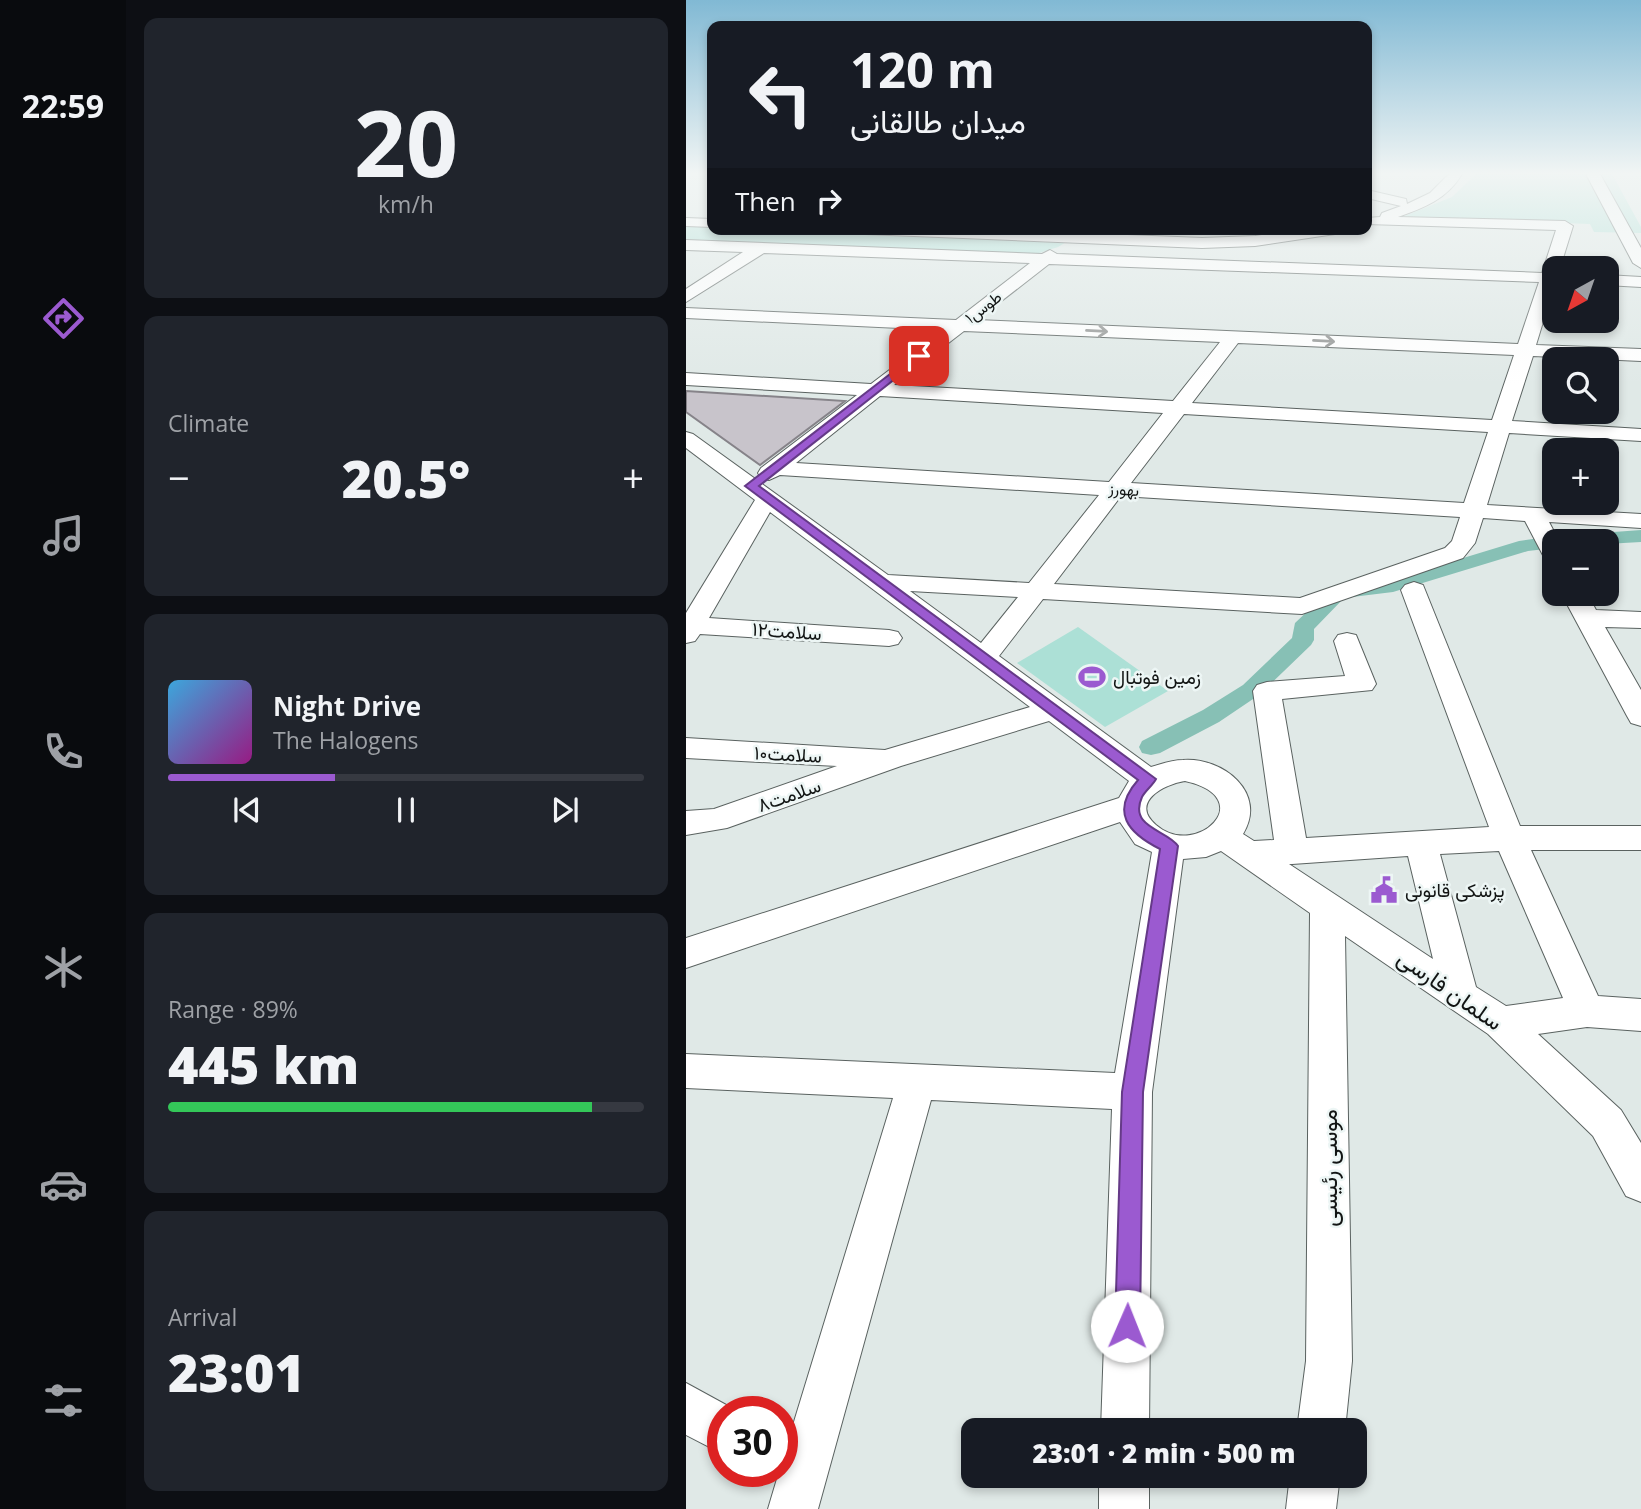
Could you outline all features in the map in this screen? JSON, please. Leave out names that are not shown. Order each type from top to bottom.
[{"type":"street","name":"طوس۱","points":[[759,492],[775,468],[1064,244]]},
{"type":"street","points":[[1631,244],[1641,263]]},
{"type":"street","points":[[686,246],[1542,277]]},
{"type":"street","points":[[686,298],[760,248]]},
{"type":"street","points":[[1619,281],[1641,282]]},
{"type":"street","points":[[686,298],[1527,342],[1641,355]]},
{"type":"street","points":[[880,582],[1303,606],[1445,558],[1463,543],[1542,301]]},
{"type":"street","points":[[686,313],[1233,337],[1527,342],[1641,340]]},
{"type":"street","points":[[984,658],[1233,337]]},
{"type":"street","points":[[686,379],[1641,435]]},
{"type":"street","points":[[686,386],[874,391]]},
{"type":"street","points":[[686,438],[1054,710],[1140,793]]},
{"type":"street","name":"بهورز","points":[[775,468],[1641,521]]},
{"type":"street","points":[[688,628],[759,492]]},
{"type":"street","points":[[1534,515],[1542,531]]},
{"type":"street","points":[[1414,590],[1509,838],[1587,1011]]},
{"type":"street","points":[[1581,606],[1641,716]]},
{"type":"street","points":[[1587,618],[1641,620]]},
{"type":"street","name":"سلامت۱۲","points":[[688,628],[889,638]]},
{"type":"street","points":[[1292,852],[1267,691],[1362,684],[1348,641]]},
{"type":"street","name":"سلامت۸","points":[[686,823],[716,820],[890,759],[1054,710]]},
{"type":"street","name":"سلامت۱۰","points":[[686,748],[890,759]]},
{"type":"street","points":[[686,953],[1140,793],[1159,774],[1185,770],[1211,775],[1222,781],[1236,799],[1238,808],[1231,828],[1236,845]]},
{"type":"street","points":[[1140,793],[1132,816],[1145,834],[1169,846],[1236,845],[1292,852],[1509,838],[1641,838]]},
{"type":"street","points":[[1421,843],[1461,997]]},
{"type":"street","name":"سلمان فارسی","points":[[1236,845],[1501,1023],[1607,1123],[1641,1182]]},
{"type":"street","points":[[1125,1418],[1132,1092],[1169,846]]},
{"type":"street","name":"موسی رئیسی","points":[[1322,1418],[1329,1362],[1327,906]]},
{"type":"street","points":[[1501,1023],[1587,1011],[1641,1015]]},
{"type":"street","points":[[686,1071],[1132,1092]]},
{"type":"street","points":[[798,1466],[917,1082]]},
{"type":"street","points":[[686,1407],[707,1420]]},
{"type":"street","points":[[1124,1488],[1124,1509]]},
{"type":"street","points":[[1311,1509],[1313,1488]]},
{"type":"green space","points":[[778,244],[1062,244],[1036,254]]},
{"type":"green space","name":"زمین فوتبال","points":[[1078,627],[1168,691],[1105,727],[1017,663]]},
{"type":"building","points":[[686,391],[845,401],[760,465],[686,412]]},
{"type":"waterway","points":[[1619,538],[1641,536]]},
{"type":"waterway","points":[[1151,747],[1211,716],[1251,690],[1303,640],[1303,628],[1338,593],[1393,586],[1526,545],[1542,543]]},
{"type":"place","name":"زمین فوتبال","points":[[1092,677]]},
{"type":"place","name":"پزشکی قانونی","points":[[1384,890]]},
{"type":"route","points":[[919,356],[751,486],[1148,779],[1134,796],[1132,816],[1145,834],[1169,846],[1132,1092],[1127,1326]]}]
